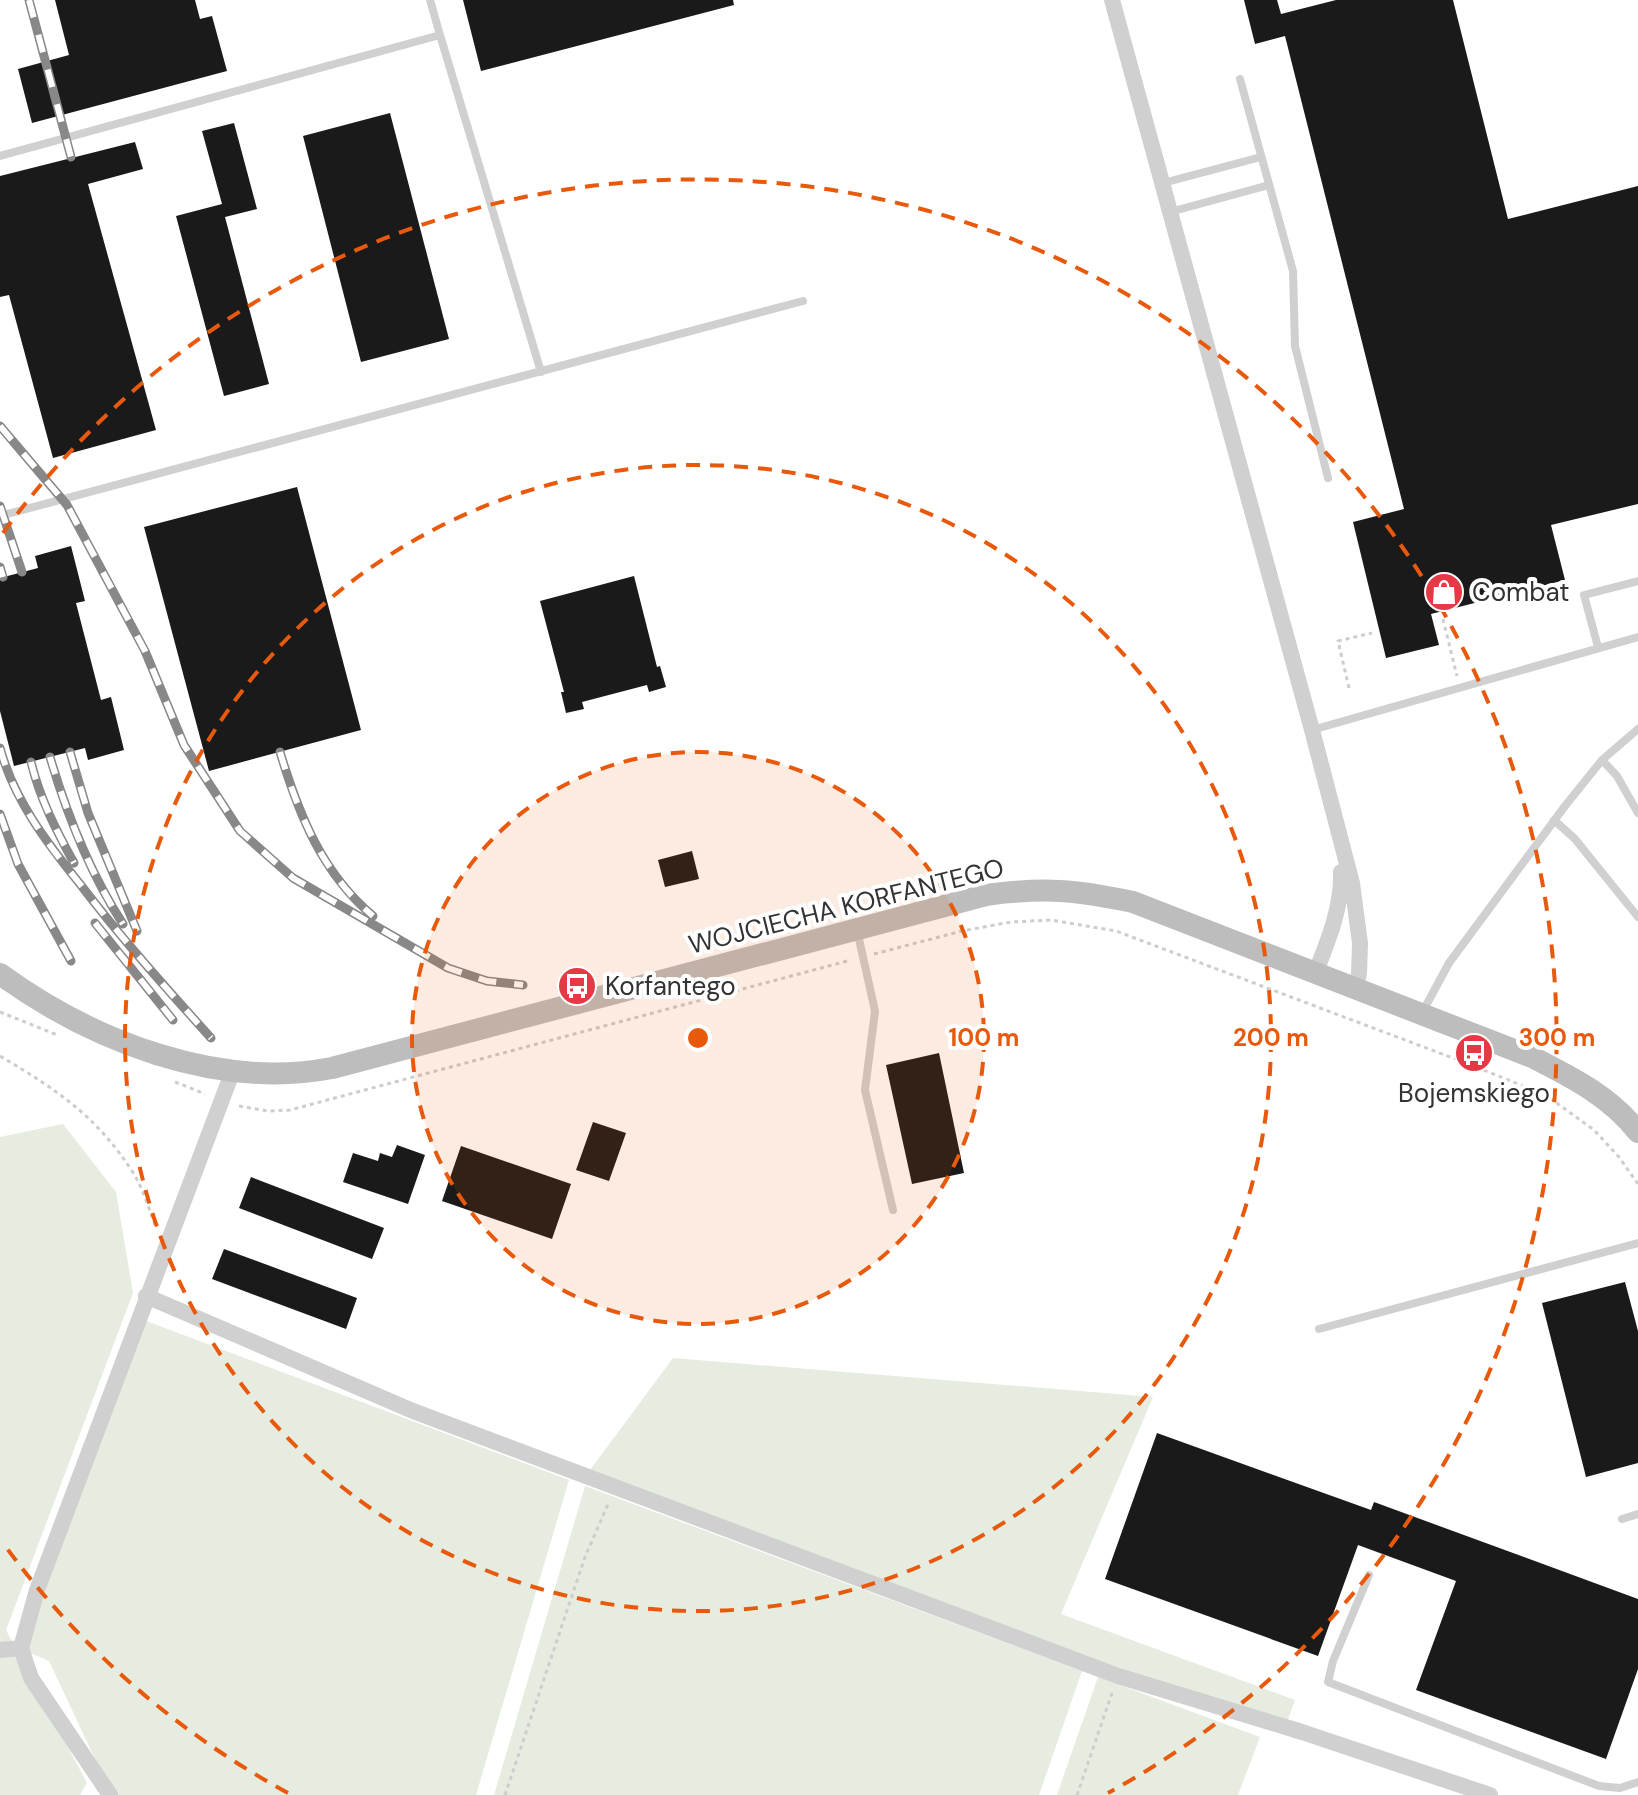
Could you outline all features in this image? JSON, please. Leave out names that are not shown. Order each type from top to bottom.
[{"type":"street","points":[[1112,0],[1352,883],[1360,943],[1355,989]]},
{"type":"street","points":[[1315,974],[1333,929],[1342,890],[1341,846]]},
{"type":"street","name":"WOJCIECHA KORFANTEGO","points":[[0,974],[57,1011],[111,1036],[173,1059],[232,1073],[303,1074],[986,895],[1034,889],[1079,891],[1133,902],[1532,1057],[1584,1084],[1635,1121]]},
{"type":"street","points":[[110,1795],[31,1678],[21,1648],[37,1590],[232,1073]]},
{"type":"street","points":[[146,1296],[413,1411],[1118,1676],[1302,1732],[1490,1795]]},
{"type":"street","points":[[0,1650],[21,1648]]},
{"type":"lane","points":[[430,0],[541,372]]},
{"type":"lane","points":[[0,156],[440,35]]},
{"type":"lane","points":[[1240,79],[1293,271],[1295,346],[1328,478]]},
{"type":"lane","points":[[1163,183],[1261,157]]},
{"type":"lane","points":[[1170,212],[1269,185]]},
{"type":"lane","points":[[0,516],[803,301]]},
{"type":"lane","points":[[1598,647],[1584,595],[1638,581]]},
{"type":"lane","points":[[1312,730],[1638,637]]},
{"type":"lane","points":[[1421,1014],[1449,963],[1554,820],[1602,760],[1638,729]]},
{"type":"lane","points":[[1602,760],[1617,776],[1638,813]]},
{"type":"lane","points":[[1554,820],[1575,839],[1638,917]]},
{"type":"lane","points":[[857,929],[875,1011],[865,1090],[893,1210]]},
{"type":"lane","points":[[1319,1329],[1638,1243]]},
{"type":"lane","points":[[1622,1519],[1638,1514]]},
{"type":"lane","points":[[1369,1575],[1333,1661],[1328,1682],[1599,1786],[1620,1788],[1638,1782]]},
{"type":"path","points":[[1443,619],[1460,687]]},
{"type":"path","points":[[1349,688],[1338,641],[1372,633]]},
{"type":"path","points":[[172,1081],[255,1110],[290,1110],[962,931],[1011,922],[1062,921],[1116,931],[1547,1096],[1594,1130],[1638,1184]]},
{"type":"path","points":[[0,1012],[62,1037]]},
{"type":"path","points":[[0,1056],[57,1090],[95,1124],[135,1176],[164,1249]]},
{"type":"path","points":[[505,1795],[585,1557],[616,1487]]},
{"type":"path","points":[[1077,1795],[1118,1676]]},
{"type":"shaded area","points":[[63,1124],[116,1192],[133,1293],[6,1630],[87,1783],[80,1795],[0,1795],[0,1137]]},
{"type":"shaded area","points":[[141,1319],[569,1480],[476,1795],[112,1795],[49,1661],[21,1649]]},
{"type":"shaded area","points":[[673,1358],[1153,1397],[1061,1614],[1295,1700],[1285,1728],[616,1487],[590,1470]]},
{"type":"shaded area","points":[[585,1486],[1082,1671],[1039,1795],[494,1795]]},
{"type":"shaded area","points":[[1098,1677],[1260,1737],[1238,1795],[1057,1795]]},
{"type":"building","points":[[55,0],[195,0],[200,19],[212,16],[227,71],[32,123],[18,69],[69,55]]},
{"type":"building","points":[[463,0],[733,0],[734,5],[481,71]]},
{"type":"building","points":[[1244,0],[1277,0],[1281,14],[1336,0],[1453,0],[1508,219],[1638,186],[1638,504],[1551,525],[1565,580],[1431,614],[1439,645],[1386,658],[1353,522],[1404,509],[1285,36],[1255,44]]},
{"type":"building","points":[[390,113],[449,339],[361,362],[303,136]]},
{"type":"building","points":[[234,123],[257,209],[225,217],[269,384],[224,396],[176,216],[222,204],[202,131]]},
{"type":"building","points":[[135,142],[143,169],[88,184],[156,430],[53,458],[9,295],[0,297],[0,176]]},
{"type":"building","points":[[297,487],[361,730],[209,771],[144,527]]},
{"type":"building","points":[[71,546],[85,601],[76,603],[101,700],[111,697],[124,750],[88,760],[85,748],[14,766],[0,711],[0,578],[38,568],[35,556]]},
{"type":"building","points":[[634,576],[657,667],[660,666],[666,687],[649,692],[647,685],[582,702],[584,709],[566,713],[561,692],[564,692],[540,601]]},
{"type":"building","points":[[692,851],[699,879],[665,887],[658,860]]},
{"type":"building","points":[[939,1053],[964,1173],[912,1184],[886,1065]]},
{"type":"building","points":[[593,1122],[626,1133],[609,1181],[576,1170]]},
{"type":"building","points":[[397,1145],[425,1155],[408,1204],[343,1182],[353,1153],[378,1161],[380,1153],[392,1157]]},
{"type":"building","points":[[461,1146],[571,1184],[552,1239],[442,1201]]},
{"type":"building","points":[[251,1177],[384,1228],[372,1259],[239,1208]]},
{"type":"building","points":[[224,1249],[357,1298],[346,1329],[212,1279]]},
{"type":"building","points":[[1625,1282],[1638,1331],[1638,1463],[1586,1477],[1542,1303]]},
{"type":"building","points":[[1157,1433],[1371,1510],[1374,1502],[1638,1599],[1638,1669],[1606,1759],[1416,1690],[1456,1581],[1358,1545],[1318,1656],[1105,1579]]},
{"type":"railway","points":[[29,0],[71,157]]},
{"type":"railway","points":[[0,426],[67,505],[145,651],[184,745],[240,831],[293,878],[448,968],[487,981],[523,985]]},
{"type":"railway","points":[[0,506],[22,572]]},
{"type":"railway","points":[[0,567],[3,577]]},
{"type":"railway","points":[[0,748],[23,803],[56,853],[128,943],[211,1038]]},
{"type":"railway","points":[[70,752],[88,813],[137,931]]},
{"type":"railway","points":[[280,752],[314,842],[340,881],[373,916]]},
{"type":"railway","points":[[50,757],[80,843],[123,924]]},
{"type":"railway","points":[[31,762],[49,814],[74,863]]},
{"type":"railway","points":[[0,814],[18,864],[71,961]]},
{"type":"railway","points":[[95,923],[173,1020]]},
{"type":"place","name":"Combat","points":[[1444,592]]},
{"type":"place","name":"Korfantego","points":[[577,986]]},
{"type":"place","name":"Bojemskiego","points":[[1474,1053]]}]
